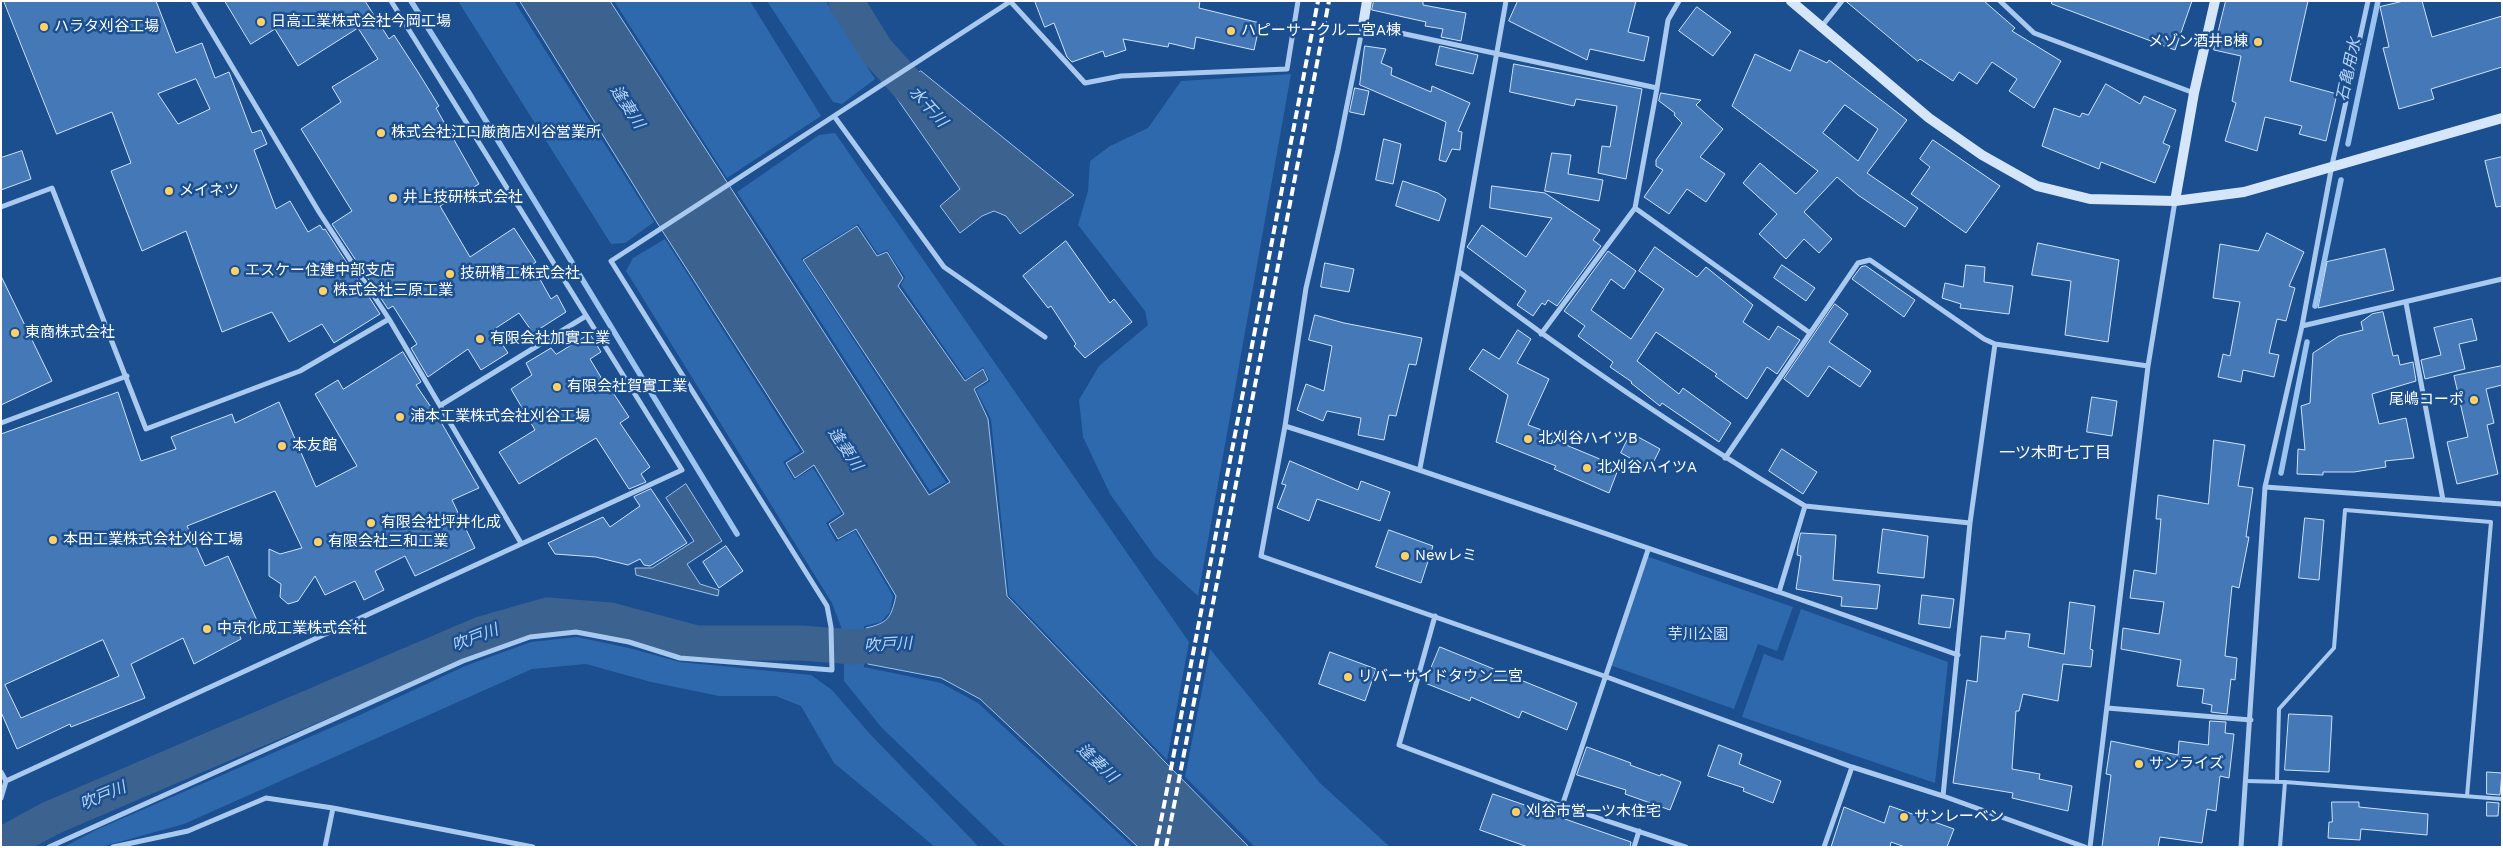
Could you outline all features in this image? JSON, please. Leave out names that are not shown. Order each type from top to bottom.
[{"type":"street","points":[[193,1],[320,212],[389,319],[441,405],[521,544]]},
{"type":"street","points":[[6,781],[682,470],[391,1]]},
{"type":"street","points":[[50,847],[463,661],[530,637],[576,632],[629,642],[680,658],[832,670],[831,627],[827,606],[611,261],[1010,1],[1085,83],[1121,76],[1287,68],[1298,1]]},
{"type":"street","points":[[1367,1],[1338,150],[1306,288],[1285,426],[1261,556],[2085,847]]},
{"type":"street","points":[[1420,468],[1458,270],[1495,52],[1506,1]]},
{"type":"street","points":[[1540,334],[1634,208],[1668,20],[1679,1]]},
{"type":"street","points":[[1791,1],[1929,118],[1982,155],[2037,186],[2090,199],[2175,201],[2244,192],[2332,165],[2502,118]]},
{"type":"street","points":[[1822,26],[1842,1]]},
{"type":"street","points":[[2000,1],[2034,33],[2194,93]]},
{"type":"street","points":[[2090,847],[2148,366],[2194,93],[2214,1]]},
{"type":"street","points":[[2241,847],[2266,487],[2302,326],[2332,165],[2368,1]]},
{"type":"street","points":[[1363,25],[1657,88]]},
{"type":"street","points":[[834,116],[944,267],[1045,337]]},
{"type":"street","points":[[1,207],[52,188],[127,376],[146,429],[300,370],[389,319]]},
{"type":"street","points":[[1634,208],[1810,333]]},
{"type":"street","points":[[1725,458],[1858,263],[1870,260],[1984,339],[1995,344],[2148,366]]},
{"type":"street","points":[[1458,270],[1540,334],[1725,458],[1806,506],[1970,523]]},
{"type":"street","points":[[2302,326],[2502,279]]},
{"type":"street","points":[[2406,303],[2443,500]]},
{"type":"street","points":[[441,405],[586,316]]},
{"type":"street","points":[[1944,796],[1970,523],[1995,344]]},
{"type":"street","points":[[1,423],[127,376]]},
{"type":"street","points":[[1285,426],[1420,468],[1648,550],[1778,592],[1958,655]]},
{"type":"street","points":[[2266,487],[2502,504]]},
{"type":"street","points":[[1778,592],[1806,506]]},
{"type":"street","points":[[1562,806],[1604,676],[1648,550]]},
{"type":"street","points":[[1435,616],[1399,745],[1562,806],[1686,847]]},
{"type":"street","points":[[2107,708],[2251,720]]},
{"type":"street","points":[[1824,847],[1852,766]]},
{"type":"street","points":[[1,772],[6,781],[1,798]]},
{"type":"street","points":[[113,847],[188,831],[266,798],[333,808],[532,847]]},
{"type":"street","points":[[326,847],[333,808]]},
{"type":"street","points":[[1634,847],[1639,831]]},
{"type":"lane","points":[[2277,782],[2279,709],[2334,648],[2345,510],[2491,522],[2467,796]]},
{"type":"lane","points":[[2246,781],[2285,782],[2502,799]]},
{"type":"lane","points":[[2280,847],[2285,782]]},
{"type":"green space","points":[[458,1],[514,1],[654,222],[625,243],[611,244]]},
{"type":"green space","points":[[614,1],[750,1],[821,116],[727,178]]},
{"type":"green space","points":[[767,1],[826,1],[875,79],[842,104],[833,102]]},
{"type":"green space","points":[[1291,74],[1198,596],[1155,557],[1110,494],[1083,437],[1079,400],[1099,366],[1148,325],[1145,311],[1078,225],[1088,191],[1090,161],[1110,146],[1148,128],[1181,81]]},
{"type":"green space","points":[[835,133],[1189,642],[1167,760],[1009,595],[991,419],[976,390],[990,381],[983,367],[966,379],[901,285],[905,277],[887,250],[878,254],[858,224],[801,259],[946,482],[930,491],[737,192],[819,135]]},
{"type":"green space","points":[[665,239],[800,451],[783,462],[794,480],[813,468],[841,513],[826,523],[836,542],[855,531],[893,596],[890,612],[881,622],[864,626],[865,634],[843,632],[832,603],[626,271],[633,258]]},
{"type":"green space","name":"芋川公園","points":[[1646,556],[1793,607],[1777,651],[1758,644],[1734,709],[1610,665]]},
{"type":"green space","points":[[1801,609],[1948,662],[1935,783],[1742,717],[1764,654],[1783,661]]},
{"type":"green space","points":[[577,637],[629,648],[680,662],[811,675],[832,690],[870,734],[979,847],[935,847],[834,763],[801,706],[776,696],[719,696],[651,682],[586,664],[532,669],[184,824],[101,847],[64,847],[96,830],[360,715],[465,666],[531,642]]},
{"type":"green space","points":[[1210,649],[1320,783],[1390,847],[1255,847],[1185,777]]},
{"type":"green space","points":[[844,660],[864,660],[864,667],[941,683],[978,703],[1133,847],[1006,847],[882,728],[844,681]]},
{"type":"water","name":"逢妻川","points":[[520,1],[610,1],[929,495],[950,482],[803,260],[857,226],[877,256],[887,252],[903,278],[898,286],[965,381],[983,369],[988,380],[974,389],[988,419],[1007,596],[1249,847],[1138,847],[980,699],[941,678],[868,664],[868,655],[845,656],[844,636],[867,636],[866,628],[879,624],[890,614],[896,596],[856,529],[838,539],[829,524],[844,514],[814,465],[795,478],[786,463],[804,452],[656,221]]},
{"type":"water","points":[[921,71],[1074,195],[1020,234],[1006,216],[994,211],[982,216],[960,233],[940,206],[960,189],[891,90]]},
{"type":"water","points":[[686,484],[722,541],[687,564],[700,584],[719,590],[718,596],[636,575],[635,568],[652,568],[694,541],[666,498]]},
{"type":"building","points":[[4,1],[156,1],[176,53],[202,43],[215,78],[229,72],[252,133],[261,130],[267,144],[254,150],[276,209],[290,201],[308,232],[320,225],[323,230],[325,229],[380,314],[334,343],[322,324],[289,342],[272,312],[222,332],[186,231],[142,251],[111,171],[131,163],[112,112],[57,134]],"holes":[[[196,79],[210,109],[178,124],[158,94]]]},
{"type":"building","points":[[225,1],[365,1],[389,39],[394,35],[418,72],[439,106],[436,108],[479,184],[440,206],[470,257],[514,228],[536,262],[532,265],[551,299],[557,295],[566,312],[533,333],[519,313],[493,330],[508,353],[481,370],[468,349],[428,377],[411,348],[417,344],[393,306],[388,309],[332,224],[352,211],[301,129],[341,102],[332,87],[378,59],[358,28],[298,66],[275,29],[251,44]]},
{"type":"building","points":[[1035,1],[1200,1],[1199,8],[1260,23],[1254,50],[1196,37],[1194,49],[1169,43],[1168,47],[1123,39],[1126,50],[1105,57],[1103,51],[1072,62],[1067,57],[1054,23],[1045,27]]},
{"type":"building","points":[[1374,1],[1423,1],[1423,5],[1466,13],[1461,41],[1441,37],[1443,29],[1425,26],[1426,22],[1372,10]]},
{"type":"building","points":[[1518,1],[1636,1],[1628,32],[1649,37],[1644,61],[1590,49],[1587,60],[1509,21]]},
{"type":"building","points":[[1846,1],[1984,1],[2015,28],[2012,31],[2061,61],[2034,108],[2009,91],[2017,79],[1992,62],[1977,84],[1959,72],[1953,81],[1920,59],[1918,61]]},
{"type":"building","points":[[2052,1],[2192,1],[2175,50],[2052,4]]},
{"type":"building","points":[[2226,1],[2308,1],[2290,81],[2337,94],[2326,141],[2299,134],[2302,126],[2265,117],[2257,151],[2225,141],[2236,103],[2232,101],[2241,56],[2214,50]]},
{"type":"building","points":[[2404,1],[2422,1],[2432,37],[2502,16],[2502,67],[2431,89],[2434,99],[2399,109],[2383,48],[2389,47],[2380,7]]},
{"type":"building","points":[[1697,7],[1731,32],[1713,56],[1679,31]]},
{"type":"building","points":[[1365,46],[1386,49],[1381,63],[1392,68],[1391,75],[1431,92],[1432,86],[1470,103],[1458,131],[1462,132],[1460,150],[1452,149],[1446,162],[1439,160],[1446,122],[1360,85]]},
{"type":"building","points":[[1440,46],[1478,55],[1473,74],[1436,65]]},
{"type":"building","points":[[1800,50],[1827,63],[1829,60],[1907,120],[1867,173],[1918,208],[1905,227],[1858,195],[1837,177],[1804,212],[1832,239],[1819,253],[1804,239],[1786,259],[1759,234],[1777,214],[1743,183],[1760,163],[1796,194],[1818,171],[1732,106],[1755,54],[1790,71]],"holes":[[[1845,105],[1878,129],[1858,161],[1823,133]]]},
{"type":"building","points":[[1514,64],[1642,89],[1626,179],[1598,173],[1602,146],[1610,147],[1617,106],[1576,99],[1574,106],[1510,92]]},
{"type":"building","points":[[2106,84],[2140,104],[2144,96],[2176,110],[2163,143],[2170,146],[2155,183],[2101,162],[2099,169],[2042,146],[2054,108],[2080,117],[2082,113],[2088,115]]},
{"type":"building","points":[[1355,88],[1369,91],[1364,115],[1350,112]]},
{"type":"building","points":[[1661,93],[1701,100],[1696,105],[1723,129],[1700,157],[1725,174],[1706,202],[1687,189],[1669,214],[1644,197],[1663,170],[1656,166],[1656,160],[1682,123],[1674,115],[1675,113],[1659,101]]},
{"type":"building","points":[[1384,139],[1401,144],[1393,184],[1376,180]]},
{"type":"building","points":[[1933,140],[2000,186],[1966,233],[1911,194],[1930,167],[1920,159]]},
{"type":"building","points":[[22,151],[31,179],[1,190],[1,158]]},
{"type":"building","points":[[1552,153],[1571,155],[1568,174],[1603,180],[1599,201],[1545,191]]},
{"type":"building","points":[[2502,157],[2502,206],[2496,207],[2485,161]]},
{"type":"building","points":[[1403,181],[1438,193],[1446,199],[1439,221],[1396,206]]},
{"type":"building","points":[[1492,186],[1545,193],[1600,230],[1593,240],[1601,246],[1557,306],[1548,300],[1545,305],[1542,303],[1533,316],[1517,305],[1526,291],[1467,247],[1482,225],[1526,257],[1552,218],[1490,208]]},
{"type":"building","points":[[2267,233],[2304,252],[2289,286],[2295,288],[2286,321],[2277,319],[2269,353],[2279,355],[2274,377],[2243,370],[2241,382],[2218,377],[2223,354],[2230,356],[2240,302],[2213,298],[2220,244],[2258,251]]},
{"type":"building","points":[[1066,241],[1110,303],[1114,299],[1132,322],[1085,358],[1074,346],[1076,344],[1051,306],[1048,308],[1023,276]]},
{"type":"building","points":[[2038,243],[2119,260],[2108,342],[2065,335],[2071,281],[2032,275]]},
{"type":"building","points":[[1655,247],[1697,277],[1706,267],[1753,305],[1743,322],[1769,340],[1778,326],[1800,340],[1777,374],[1767,367],[1747,399],[1715,376],[1717,374],[1656,332],[1637,361],[1679,394],[1683,388],[1731,423],[1719,442],[1662,403],[1660,406],[1632,382],[1610,367],[1613,362],[1578,336],[1585,326],[1564,311],[1608,251],[1636,271],[1624,289],[1611,279],[1591,310],[1631,339],[1664,289],[1639,271]]},
{"type":"building","points":[[2385,249],[2394,290],[2318,308],[2327,262]]},
{"type":"building","points":[[1325,263],[1354,269],[1349,292],[1321,287]]},
{"type":"building","points":[[1782,265],[1815,288],[1806,301],[1774,278]]},
{"type":"building","points":[[1966,265],[1985,267],[1984,282],[2013,286],[2009,314],[1960,308],[1961,304],[1942,298],[1945,283],[1963,287]]},
{"type":"building","points":[[1866,266],[1915,300],[1904,317],[1852,279],[1861,267]]},
{"type":"building","name":"東商株式会社","points":[[1,276],[52,381],[1,405]]},
{"type":"building","points":[[1835,304],[1848,314],[1829,342],[1871,371],[1860,387],[1829,366],[1808,397],[1784,379]]},
{"type":"building","points":[[2383,312],[2393,356],[2398,355],[2400,365],[2413,362],[2416,381],[2372,394],[2379,424],[2406,418],[2414,458],[2385,461],[2386,467],[2354,472],[2323,472],[2323,475],[2297,474],[2298,449],[2305,450],[2301,406],[2310,403],[2313,353],[2339,336],[2363,330],[2361,322],[2372,314]]},
{"type":"building","points":[[1315,315],[1344,323],[1422,338],[1416,365],[1409,364],[1396,416],[1389,415],[1384,440],[1358,435],[1361,418],[1327,411],[1323,421],[1297,410],[1306,384],[1324,391],[1332,346],[1309,340]]},
{"type":"building","points":[[2472,319],[2477,340],[2459,344],[2465,369],[2425,379],[2421,360],[2441,355],[2434,328]]},
{"type":"building","points":[[1518,330],[1531,339],[1517,363],[1549,379],[1528,425],[1561,437],[1559,442],[1619,467],[1609,493],[1554,469],[1556,466],[1496,442],[1508,395],[1469,369],[1483,349],[1499,359]]},
{"type":"building","points":[[590,334],[601,352],[590,359],[608,389],[610,388],[629,417],[620,423],[650,467],[641,474],[646,482],[629,489],[596,438],[519,484],[499,452],[535,430],[511,389],[532,375],[526,363],[551,348],[556,354]]},
{"type":"building","points":[[403,352],[421,382],[416,385],[441,422],[479,488],[452,500],[475,548],[415,576],[405,556],[375,571],[384,590],[364,600],[355,581],[325,595],[315,576],[298,601],[288,604],[280,597],[281,584],[269,576],[269,549],[280,554],[302,548],[275,491],[187,526],[205,566],[228,556],[259,625],[239,634],[241,639],[194,664],[183,638],[131,664],[145,698],[71,727],[70,724],[17,749],[1,712],[1,434],[118,392],[141,461],[176,449],[171,437],[232,414],[235,423],[279,402],[316,487],[357,466],[315,394],[338,380],[343,389]],"holes":[[[103,640],[119,676],[21,718],[5,685]]]},
{"type":"building","points":[[2502,366],[2502,385],[2486,389],[2494,423],[2487,425],[2498,474],[2457,484],[2447,442],[2468,437],[2454,376]]},
{"type":"building","points":[[2092,397],[2117,401],[2112,436],[2087,432]]},
{"type":"building","points":[[1631,433],[1660,449],[1650,469],[1621,453]]},
{"type":"building","points":[[2214,440],[2245,445],[2238,486],[2253,488],[2246,537],[2249,537],[2239,588],[2232,586],[2225,656],[2237,658],[2235,680],[2231,679],[2227,714],[2211,712],[2212,705],[2202,703],[2204,689],[2177,686],[2181,660],[2121,649],[2123,628],[2159,634],[2164,602],[2130,598],[2134,570],[2156,574],[2161,519],[2156,519],[2158,495],[2208,504]]},
{"type":"building","points":[[1782,449],[1817,472],[1803,494],[1769,471]]},
{"type":"building","points":[[1290,461],[1358,490],[1361,481],[1390,492],[1380,521],[1317,499],[1309,521],[1277,508],[1286,485],[1282,484]]},
{"type":"building","points":[[651,489],[687,543],[650,566],[644,565],[640,559],[628,565],[596,557],[555,554],[548,543],[603,517],[610,527],[640,506],[634,497]]},
{"type":"building","points":[[2305,518],[2324,520],[2319,580],[2299,578]]},
{"type":"building","points":[[1883,529],[1928,536],[1924,578],[1878,573]]},
{"type":"building","name":"Newレミ","points":[[1389,530],[1433,546],[1421,583],[1376,567]]},
{"type":"building","points":[[1801,533],[1836,535],[1833,580],[1880,585],[1877,609],[1841,606],[1842,597],[1796,589],[1801,556],[1797,555]]},
{"type":"building","points":[[726,546],[743,571],[719,588],[703,562]]},
{"type":"building","points":[[1922,595],[1954,599],[1950,628],[1919,624]]},
{"type":"building","points":[[2070,602],[2095,606],[2090,649],[2093,650],[2091,667],[2063,664],[2058,701],[2023,694],[2019,711],[2016,711],[2012,769],[2040,774],[2039,779],[2072,786],[2068,811],[2012,798],[2013,793],[1953,783],[1967,680],[1977,682],[1981,636],[2005,639],[2006,631],[2030,634],[2028,647],[2064,654]]},
{"type":"building","points":[[1440,647],[1577,703],[1567,730],[1522,711],[1519,718],[1471,697],[1470,701],[1425,683]]},
{"type":"building","name":"リバーサイドタウン二宮","points":[[1330,652],[1376,669],[1365,701],[1319,684]]},
{"type":"building","points":[[2289,714],[2332,716],[2329,772],[2285,770]]},
{"type":"building","points":[[2210,721],[2226,722],[2225,733],[2234,734],[2229,778],[2220,776],[2216,811],[2207,809],[2202,843],[2160,837],[2158,847],[2102,847],[2111,775],[2106,774],[2111,741],[2178,755],[2179,741],[2208,745]]},
{"type":"building","points":[[1719,745],[1742,754],[1739,764],[1781,781],[1773,803],[1743,791],[1744,788],[1708,776]]},
{"type":"building","points":[[1587,747],[1631,763],[1630,765],[1681,782],[1670,810],[1625,794],[1626,790],[1577,775]]},
{"type":"building","points":[[2487,772],[2502,773],[2500,795],[2487,794]]},
{"type":"building","name":"刈谷市営一ツ木住宅","points":[[1493,794],[1631,842],[1630,847],[1528,847],[1480,830]]},
{"type":"building","points":[[2332,802],[2359,802],[2359,807],[2428,814],[2427,835],[2361,829],[2360,840],[2328,838],[2329,822],[2332,822]]},
{"type":"building","points":[[2487,802],[2499,803],[2498,816],[2487,816]]},
{"type":"building","points":[[1890,806],[1954,829],[1947,847],[1905,847],[1891,842],[1890,847],[1831,847],[1844,807],[1884,823]]},
{"type":"waterway","points":[[411,1],[737,534]]},
{"type":"waterway","name":"水干川","points":[[846,1],[876,50],[936,116]]},
{"type":"waterway","name":"石亀用水","points":[[2348,144],[2378,1]]},
{"type":"waterway","name":"石亀用水","points":[[2315,306],[2341,180]]},
{"type":"waterway","name":"石亀用水","points":[[2281,473],[2307,342]]},
{"type":"waterway","name":"吹戸川","points":[[1,845],[51,818],[481,634],[547,615],[610,620],[696,643],[801,643],[853,647],[893,644]]},
{"type":"railway","points":[[1156,847],[1318,1]]},
{"type":"railway","points":[[1166,847],[1329,1]]},
{"type":"place","name":"日高工業株式会社今岡工場","points":[[261,22]]},
{"type":"place","name":"ハラタ刈谷工場","points":[[44,27]]},
{"type":"place","name":"ハピーサークル二宮A棟","points":[[1231,31]]},
{"type":"place","name":"メゾン酒井B棟","points":[[2258,42]]},
{"type":"place","name":"株式会社江口厳商店刈谷営業所","points":[[381,133]]},
{"type":"place","name":"メイネツ","points":[[169,191]]},
{"type":"place","name":"井上技研株式会社","points":[[393,198]]},
{"type":"place","name":"エスケー住建中部支店","points":[[235,271]]},
{"type":"place","name":"技研精工株式会社","points":[[450,274]]},
{"type":"place","name":"株式会社三原工業","points":[[323,291]]},
{"type":"place","name":"東商株式会社","points":[[15,333]]},
{"type":"place","name":"有限会社加實工業","points":[[480,339]]},
{"type":"place","name":"有限会社賀實工業","points":[[557,387]]},
{"type":"place","name":"尾嶋コーポ","points":[[2474,400]]},
{"type":"place","name":"浦本工業株式会社刈谷工場","points":[[400,417]]},
{"type":"place","name":"北刈谷ハイツB","points":[[1528,439]]},
{"type":"place","name":"本友館","points":[[282,446]]},
{"type":"place","name":"北刈谷ハイツA","points":[[1587,468]]},
{"type":"place","name":"有限会社坪井化成","points":[[371,523]]},
{"type":"place","name":"本田工業株式会社刈谷工場","points":[[53,540]]},
{"type":"place","name":"有限会社三和工業","points":[[318,542]]},
{"type":"place","name":"Newレミ","points":[[1405,556]]},
{"type":"place","name":"中京化成工業株式会社","points":[[207,629]]},
{"type":"place","name":"リバーサイドタウン二宮","points":[[1348,677]]},
{"type":"place","name":"サンライズ","points":[[2139,764]]},
{"type":"place","name":"刈谷市営一ツ木住宅","points":[[1516,812]]},
{"type":"place","name":"サンレーベン","points":[[1904,817]]},
{"type":"district","name":"一ツ木町七丁目","points":[[2055,453]]}]
